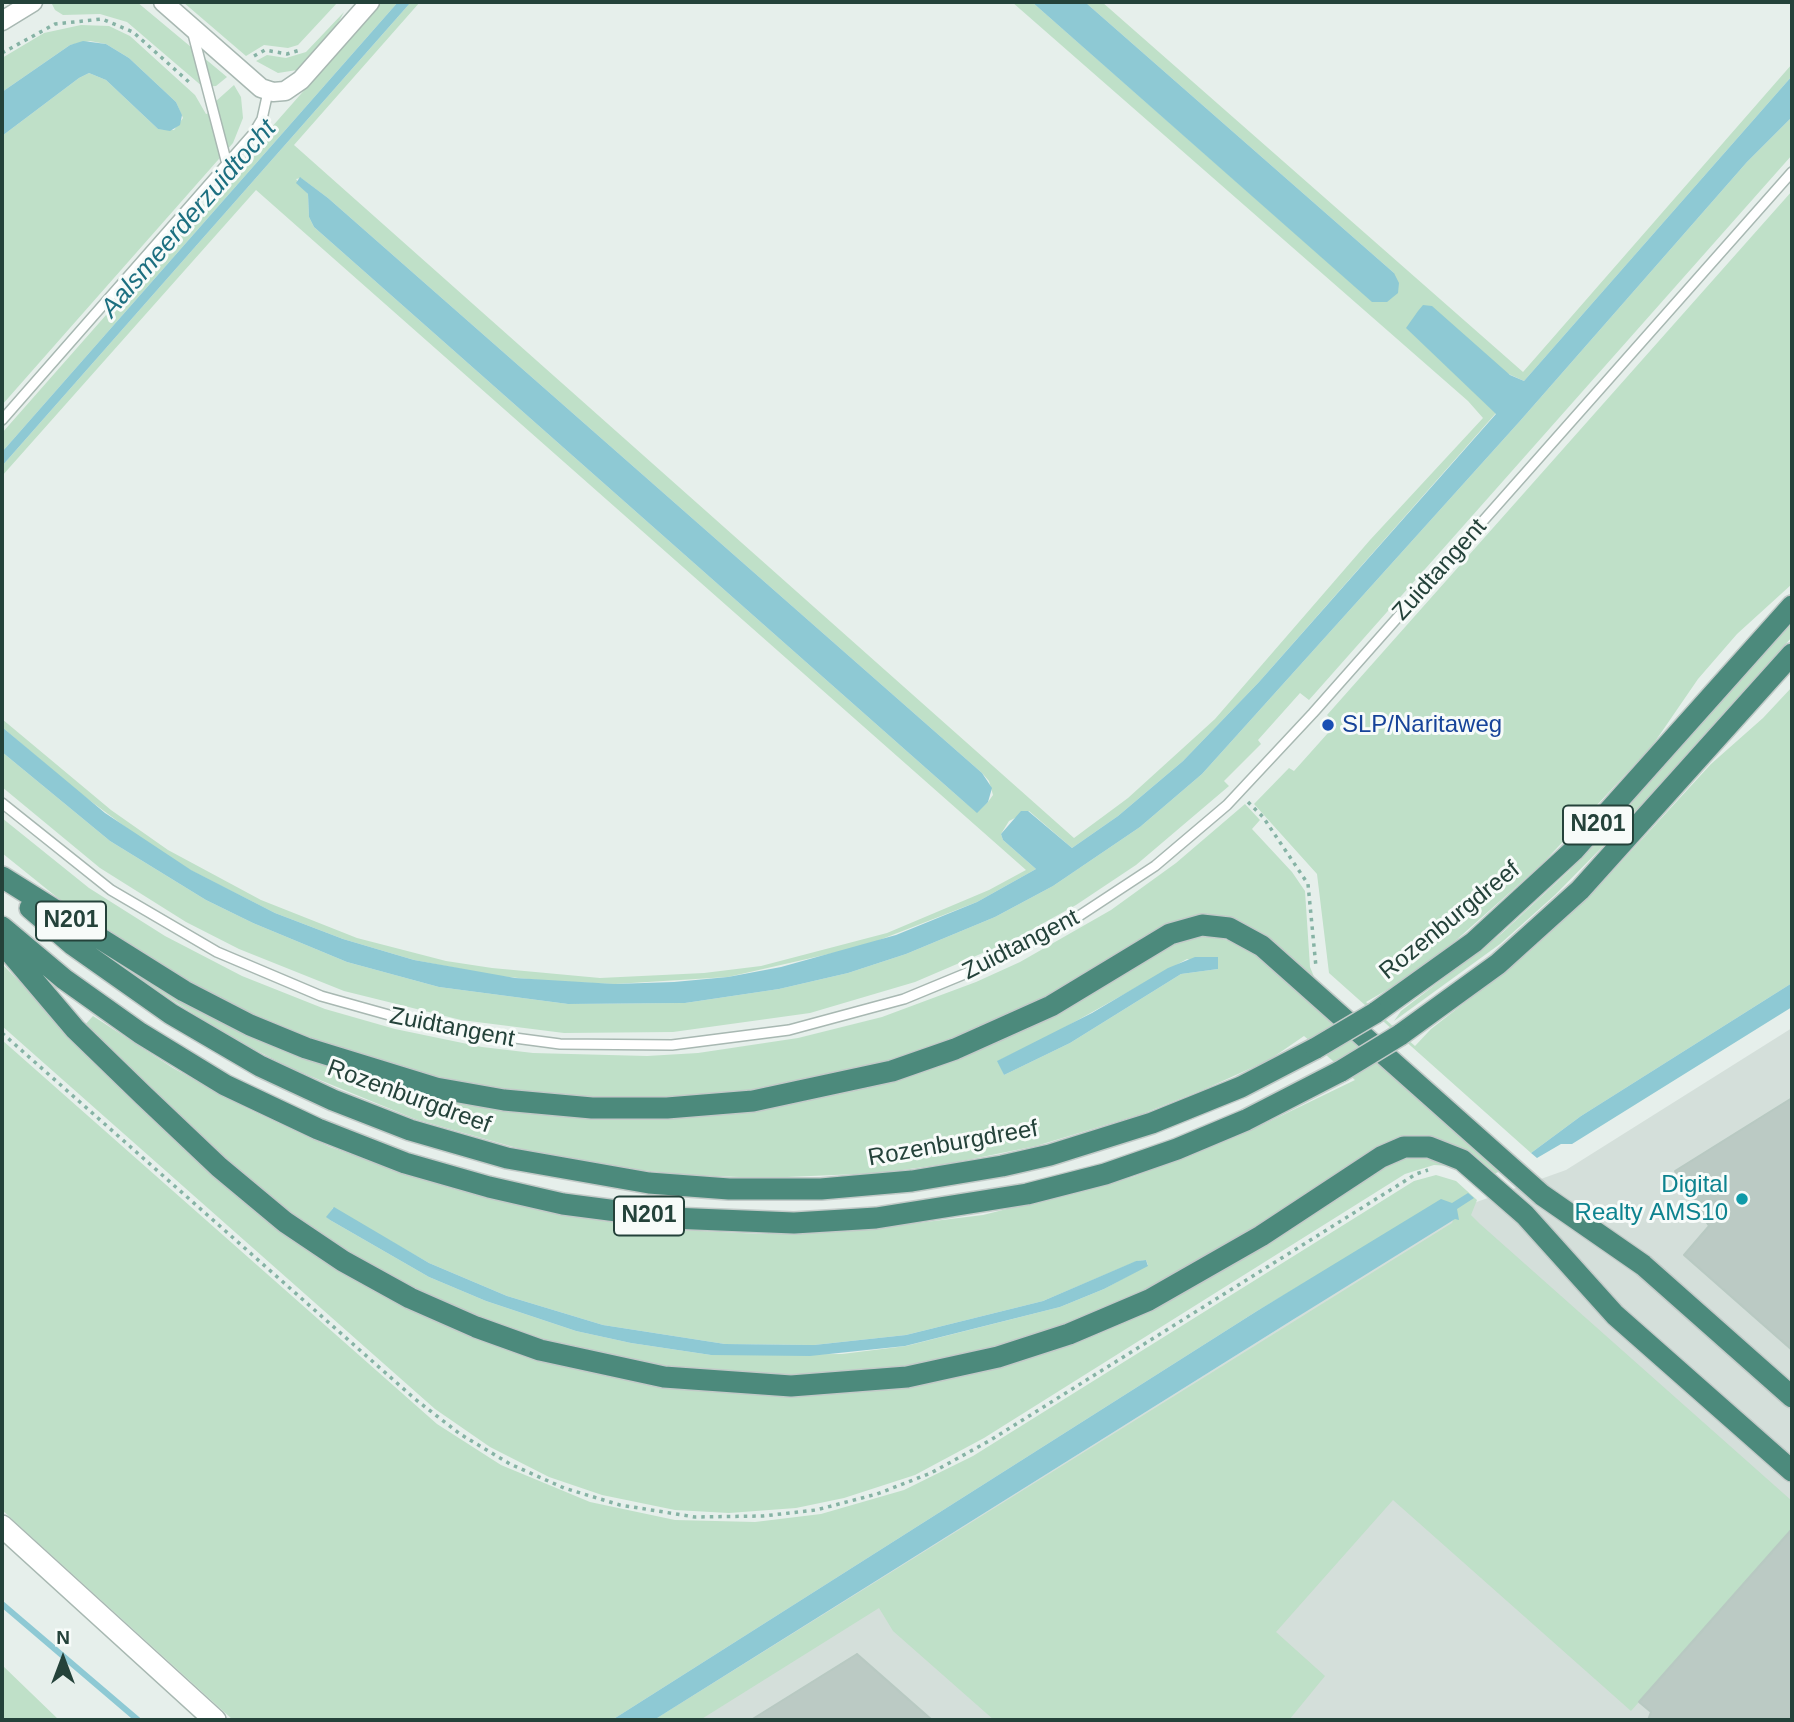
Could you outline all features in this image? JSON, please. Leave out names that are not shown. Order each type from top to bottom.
[{"type":"highway","name":"Rozenburgdreef","points":[[2,884],[73,945],[128,985],[219,1043],[292,1081],[376,1118],[460,1146],[560,1170],[649,1183],[729,1189],[821,1189],[912,1181],[1002,1166],[1092,1143],[1173,1115],[1241,1087],[1316,1048],[1375,1013],[1474,942],[1574,850],[1792,606]]},
{"type":"highway","name":"N201","points":[[2,927],[64,979],[139,1033],[225,1085],[289,1116],[382,1154],[456,1179],[563,1204],[717,1222],[794,1223],[902,1215],[1003,1199],[1105,1174],[1177,1149],[1246,1120],[1341,1071],[1400,1035],[1498,964],[1580,890],[1792,654]]},
{"type":"highway","name":"N201","points":[[2,877],[184,991],[294,1044],[359,1067],[436,1088],[504,1100],[592,1108],[667,1108],[730,1104],[855,1081],[938,1055],[1031,1016],[1170,934],[1186,928],[1212,925],[1229,928],[1262,946],[1542,1195],[1643,1265],[1792,1397]]},
{"type":"highway","name":"N201","points":[[2,943],[75,1029],[176,1128],[253,1197],[312,1242],[399,1293],[476,1327],[553,1354],[637,1373],[729,1384],[834,1384],[906,1377],[998,1357],[1107,1320],[1179,1285],[1261,1236],[1381,1157],[1404,1147],[1429,1147],[1454,1155],[1500,1193],[1542,1231],[1615,1315],[1792,1471]]},
{"type":"street","points":[[2,21],[33,2]]},
{"type":"street","points":[[163,2],[268,92],[285,91],[301,80],[370,2]]},
{"type":"street","points":[[2,1526],[215,1720]]},
{"type":"lane","points":[[191,26],[227,164]]},
{"type":"lane","points":[[2,420],[258,127],[268,92]]},
{"type":"lane","name":"Zuidtangent","points":[[2,803],[82,869],[143,911],[218,953],[296,987],[385,1016],[451,1031],[560,1044],[645,1046],[709,1042],[789,1030],[880,1006],[953,980],[1034,942],[1114,894],[1172,852],[1239,792],[1313,713],[1792,172]]},
{"type":"path","points":[[1239,792],[1263,817],[1296,868]]},
{"type":"path","points":[[2,1033],[453,1429],[510,1464],[564,1488],[620,1505],[695,1517],[751,1517],[816,1510],[877,1494],[931,1473],[1001,1433],[1411,1177],[1434,1170]]},
{"type":"shaded area","points":[[1792,1028],[1792,1720],[654,1720],[1294,1319],[1457,1209],[1566,1170]]},
{"type":"green space","points":[[137,2],[227,77],[216,86],[203,87],[127,22],[100,14],[63,15],[55,10],[52,4]]},
{"type":"green space","points":[[183,2],[338,2],[298,45],[288,48],[264,45],[246,56]]},
{"type":"green space","points":[[382,2],[398,2],[2,452],[2,433]]},
{"type":"green space","points":[[411,2],[420,2],[294,145],[1074,838],[1128,798],[1215,719],[1370,540],[1483,418],[1468,401],[1012,2],[1032,2],[1372,301],[1394,273],[1085,2],[1102,2],[1523,372],[1792,64],[1792,76],[1524,381],[1407,328],[1496,413],[1259,682],[1183,761],[1118,816],[1072,848],[1029,811],[1009,821],[1001,834],[1003,840],[1036,869],[977,902],[864,946],[728,977],[615,984],[498,976],[414,960],[343,939],[275,913],[190,870],[147,843],[77,791],[2,727],[2,719],[111,810],[168,850],[261,900],[357,938],[446,961],[492,968],[600,978],[704,973],[761,966],[887,933],[989,890],[1026,870],[256,190],[2,476],[2,466]],"holes":[[[301,178],[328,198],[982,773],[989,781],[993,795],[988,802],[977,812],[962,800],[314,227],[309,217],[308,194],[296,179]]]},
{"type":"green space","points":[[344,12],[337,25],[297,70],[278,73],[256,61],[267,55],[286,58],[306,52]]},
{"type":"green space","points":[[81,25],[109,26],[130,36],[195,95],[206,114],[216,111],[215,102],[234,85],[241,97],[243,118],[233,143],[2,405],[2,136],[89,73],[106,80],[158,129],[174,130],[183,118],[176,102],[129,58],[106,44],[90,41],[70,45],[2,92],[2,58],[44,33]]},
{"type":"green space","points":[[1792,117],[1792,155],[1309,700],[1300,693],[1258,740],[1261,744],[1224,781],[1229,786],[1136,865],[1076,905],[1013,940],[915,982],[810,1013],[673,1032],[564,1033],[461,1020],[344,991],[239,949],[186,922],[100,868],[2,787],[2,752],[110,841],[206,900],[253,923],[347,962],[439,987],[568,1004],[685,1003],[779,989],[848,973],[906,954],[995,917],[1053,886],[1140,827],[1202,774],[1520,421],[1747,162]]},
{"type":"green space","points":[[1792,191],[1792,584],[1737,634],[1698,679],[1652,746],[1543,863],[1454,942],[1399,983],[1366,1002],[1415,1046],[1431,1029],[1527,954],[1588,898],[1711,764],[1763,718],[1792,687],[1792,983],[1581,1116],[1531,1153],[1329,973],[1317,874],[1254,804],[1289,768],[1294,771],[1336,724],[1327,715]]},
{"type":"green space","points":[[1792,623],[1792,637],[1616,836],[1500,944],[1394,1021],[1401,1011],[1501,934],[1569,871]]},
{"type":"green space","points":[[1245,804],[1260,820],[1252,829],[1292,872],[1305,891],[1310,967],[1317,984],[1198,916],[1172,923],[1069,988],[939,1048],[811,1084],[641,1103],[473,1088],[353,1058],[195,990],[74,911],[2,853],[2,818],[89,888],[165,936],[242,976],[325,1009],[395,1029],[482,1047],[533,1053],[647,1056],[698,1053],[798,1038],[882,1017],[976,982],[1020,962],[1111,910],[1176,863]]},
{"type":"green space","points":[[1210,935],[1249,947],[1504,1168],[1492,1176],[1459,1148],[1438,1140],[1296,1206],[1109,1312],[949,1362],[783,1379],[640,1367],[485,1324],[374,1272],[281,1211],[83,1027],[93,1016],[173,1068],[246,1108],[330,1147],[450,1188],[569,1216],[660,1229],[762,1234],[852,1231],[983,1215],[1133,1177],[1262,1125],[1355,1080],[1304,1036],[1269,1060],[1205,1089],[1142,1114],[1036,1146],[952,1163],[881,1173],[764,1178],[688,1175],[621,1168],[531,1152],[415,1119],[293,1069],[230,1037],[133,975],[137,971],[187,1000],[495,1105],[824,1095],[1167,946]],"holes":[[[1187,959],[1218,969],[1181,974],[1070,1043],[1004,1075],[998,1061],[1053,1034]],[[333,1208],[429,1263],[507,1296],[603,1325],[725,1344],[814,1345],[906,1335],[1043,1301],[1137,1261],[1146,1260],[1148,1265],[1104,1289],[1060,1307],[906,1346],[842,1354],[711,1355],[631,1343],[576,1331],[486,1301],[429,1277],[330,1220],[327,1217]]]},
{"type":"green space","points":[[2,964],[158,1120],[405,1303],[690,1387],[1012,1360],[1399,1159],[1424,1156],[1444,1160],[1463,1174],[1450,1166],[1434,1165],[1405,1174],[984,1438],[915,1475],[844,1498],[796,1508],[729,1513],[675,1510],[602,1495],[549,1477],[490,1447],[435,1409],[2,1026]]},
{"type":"green space","points":[[2,1040],[437,1424],[501,1465],[590,1502],[675,1520],[755,1522],[821,1514],[904,1490],[973,1456],[1414,1181],[1436,1175],[1456,1181],[1477,1200],[1471,1215],[1480,1224],[1792,1501],[1792,1529],[1631,1711],[1393,1500],[1276,1632],[1325,1676],[1289,1720],[994,1720],[893,1631],[879,1608],[700,1720],[654,1720],[1452,1223],[1456,1214],[1452,1203],[1367,1246],[1257,1311],[612,1720],[233,1720],[2,1510]]},
{"type":"green space","points":[[2,1665],[59,1720],[2,1720]]},
{"type":"water","points":[[398,2],[411,2],[2,466],[2,452]]},
{"type":"water","points":[[1032,2],[1085,2],[1394,273],[1399,283],[1398,293],[1387,302],[1372,302]]},
{"type":"water","points":[[83,41],[106,44],[129,58],[176,102],[182,115],[180,125],[170,131],[158,129],[106,80],[89,73],[2,136],[2,92],[70,45]]},
{"type":"water","points":[[1792,76],[1792,117],[1747,162],[1520,421],[1202,774],[1140,827],[1053,886],[995,917],[906,954],[848,973],[779,989],[685,1003],[568,1004],[439,987],[347,962],[253,923],[206,900],[110,841],[2,752],[2,727],[105,813],[191,870],[275,913],[343,939],[414,960],[515,978],[615,984],[674,982],[728,977],[781,967],[896,935],[977,902],[1036,869],[1003,840],[1001,834],[1021,811],[1028,811],[1072,848],[1118,816],[1183,761],[1259,682],[1496,414],[1406,328],[1423,305],[1432,306],[1510,375],[1524,381]]},
{"type":"water","points":[[300,177],[328,198],[982,773],[992,788],[988,802],[977,813],[314,227],[309,217],[308,194],[296,183]]},
{"type":"water","points":[[1195,957],[1218,957],[1218,969],[1181,974],[1070,1043],[1004,1075],[997,1061],[1092,1013],[1168,968]]},
{"type":"water","points":[[1792,983],[1792,1007],[1572,1144],[1561,1144],[1537,1158],[1531,1153],[1581,1116]]},
{"type":"water","points":[[1468,1193],[1474,1198],[1457,1209],[1459,1220],[1455,1219],[1294,1319],[654,1720],[612,1720],[1257,1311],[1441,1199],[1452,1203]]},
{"type":"water","points":[[334,1207],[429,1263],[507,1296],[603,1325],[725,1344],[814,1345],[906,1335],[1043,1301],[1136,1261],[1146,1260],[1148,1266],[1104,1289],[1060,1307],[905,1346],[810,1356],[711,1355],[631,1343],[576,1331],[486,1301],[429,1277],[330,1220],[326,1217]]},
{"type":"building","name":"Digital Realty AMS10","points":[[1792,1098],[1792,1350],[1684,1255],[1709,1226],[1675,1171]]},
{"type":"building","points":[[1792,1529],[1792,1720],[1648,1720],[1651,1712],[1639,1702]]},
{"type":"building","points":[[857,1654],[932,1720],[751,1720]]},
{"type":"waterway","points":[[2,1604],[138,1720]]},
{"type":"place","name":"SLP/Naritaweg","points":[[1328,725]]},
{"type":"place","name":"Digital Realty AMS10","points":[[1742,1199]]},
{"type":"water label","name":"Aalsmeerderzuidtocht","points":[[189,219]]}]
